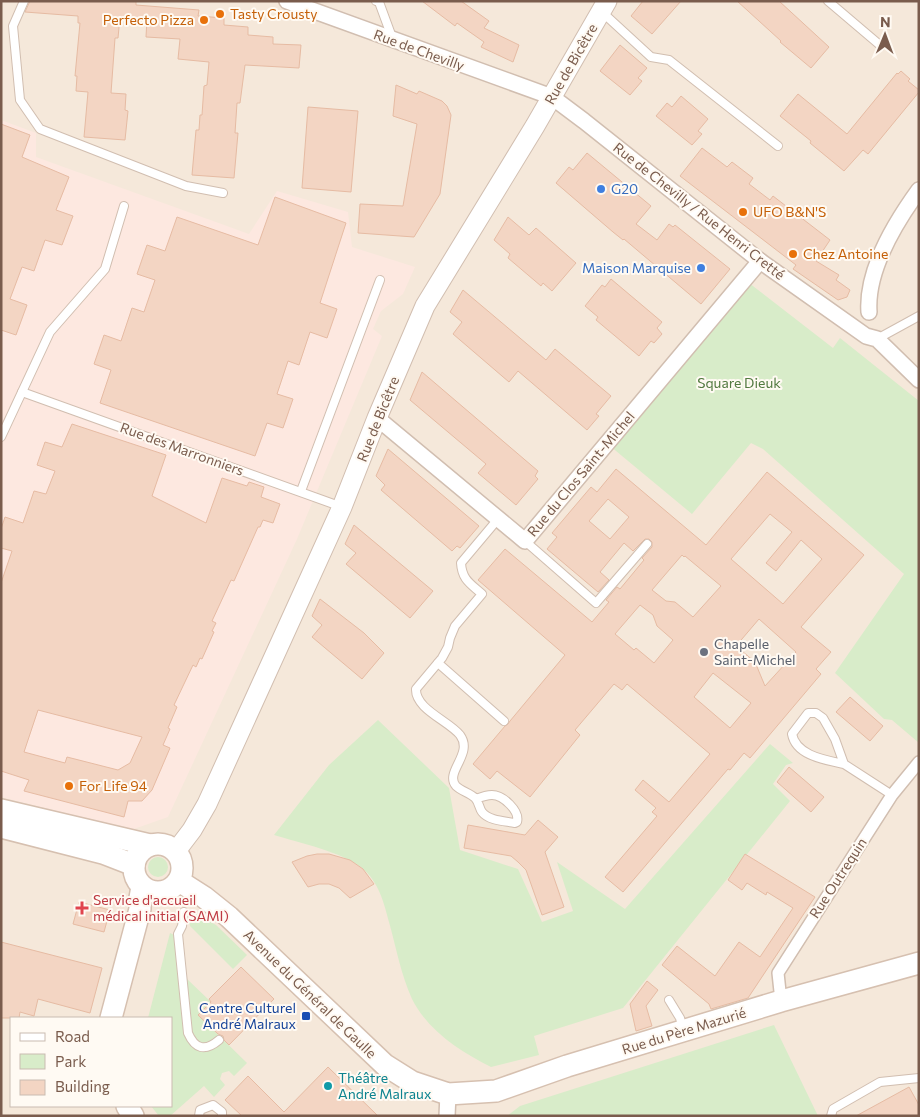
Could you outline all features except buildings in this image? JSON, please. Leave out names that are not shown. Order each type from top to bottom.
[{"type":"main road","points":[[1,810],[150,845],[164,844],[176,851],[180,856],[183,868],[179,881],[170,890],[150,890],[140,898],[140,909],[111,1017]]},
{"type":"main road","points":[[1,827],[103,853],[134,865]]},
{"type":"main road","points":[[150,845],[139,853],[134,865],[136,878],[150,890]]},
{"type":"main road","name":"Avenue du Général de Gaulle","points":[[179,881],[229,917],[385,1065],[412,1082],[448,1094]]},
{"type":"main road","points":[[124,1017],[150,890]]},
{"type":"main road","name":"Rue du Père Mazurié","points":[[448,1094],[496,1091],[567,1066],[684,1030],[919,962]]},
{"type":"street","name":"Rue de Chevilly","points":[[287,1],[552,98]]},
{"type":"street","name":"Rue de Bicêtre","points":[[176,851],[192,830],[207,804],[342,507],[377,418],[426,306],[552,98],[604,7]]},
{"type":"street","name":"Rue de Chevilly / Rue Henri Cretté","points":[[552,98],[584,121],[760,260],[866,336],[877,339],[919,380]]},
{"type":"street","points":[[869,312],[870,285],[884,245],[919,190]]},
{"type":"street","name":"Rue du Clos Saint-Michel","points":[[377,418],[525,541],[760,260]]},
{"type":"street","name":"Rue Outrequin","points":[[781,1001],[778,973],[892,795],[919,762]]},
{"type":"street","points":[[447,1116],[448,1094]]},
{"type":"lane","points":[[24,1],[13,26],[20,100],[40,129],[186,186],[223,193]]},
{"type":"lane","points":[[376,1],[379,2],[394,40]]},
{"type":"lane","points":[[828,1],[881,46]]},
{"type":"lane","points":[[604,7],[651,57],[669,60],[778,146]]},
{"type":"lane","points":[[1,437],[50,332],[105,269],[124,206]]},
{"type":"lane","points":[[301,491],[380,280]]},
{"type":"lane","points":[[877,339],[919,316]]},
{"type":"lane","name":"Rue des Marronniers","points":[[22,392],[342,507]]},
{"type":"lane","points":[[476,799],[492,794],[498,796],[516,811],[517,822],[490,818],[482,813],[476,799],[456,786],[454,771],[462,758],[464,749],[461,737],[423,705],[417,698],[416,693],[417,686],[446,651],[455,626],[482,594],[466,580],[461,572],[461,563],[498,518]]},
{"type":"lane","points":[[525,541],[596,603],[647,544]]},
{"type":"lane","points":[[438,663],[504,721]]},
{"type":"lane","points":[[844,764],[835,739],[823,718],[816,713],[808,713],[792,734],[793,742],[800,749],[822,760],[844,764],[892,795]]},
{"type":"lane","points":[[184,912],[182,926],[178,934],[188,1033],[192,1042],[201,1048],[211,1047],[219,1040]]},
{"type":"lane","points":[[669,1000],[680,1018],[684,1030]]},
{"type":"lane","points":[[831,1116],[833,1109],[880,1082],[919,1078]]},
{"type":"lane","points":[[199,1116],[200,1110],[213,1105],[222,1112],[222,1116]]},
{"type":"shaded area","points":[[1,1],[919,1],[919,1116],[1,1116]]},
{"type":"shaded area","points":[[1,120],[36,133],[36,157],[249,234],[277,191],[348,212],[352,247],[415,267],[403,294],[381,311],[373,329],[382,336],[297,539],[168,817],[131,830],[1,797]]},
{"type":"green space","name":"Square Dieuk","points":[[749,283],[833,348],[840,338],[919,401],[919,743],[892,720],[884,719],[835,673],[904,574],[763,449],[751,443],[692,514],[610,446]]},
{"type":"green space","points":[[378,720],[449,788],[460,850],[518,869],[542,922],[573,911],[557,862],[625,909],[770,744],[793,763],[786,765],[773,784],[790,801],[623,1008],[534,1036],[539,1055],[491,1067],[468,1055],[446,1039],[436,1031],[419,1010],[412,999],[405,980],[383,900],[377,886],[368,874],[354,862],[343,857],[320,848],[274,835],[329,765]]},
{"type":"green space","points":[[158,857],[165,860],[168,867],[165,874],[158,877],[151,874],[148,867],[151,860]]},
{"type":"green space","points":[[190,911],[216,925],[247,955],[233,969],[190,926],[188,916]]},
{"type":"green space","points":[[170,933],[183,939],[187,979],[211,1002],[198,1015],[247,1063],[234,1076],[229,1071],[222,1073],[220,1079],[225,1085],[214,1097],[204,1086],[170,1116],[159,1116],[152,1107],[172,1107],[172,1017],[148,1017]]},
{"type":"green space","points":[[774,1025],[818,1116],[507,1116],[520,1106]]},
{"type":"place","name":"Tasty Crousty","points":[[220,14]]},
{"type":"place","name":"Perfecto Pizza","points":[[204,20]]},
{"type":"place","name":"G20","points":[[601,189]]},
{"type":"place","name":"UFO B&N'S","points":[[743,212]]},
{"type":"place","name":"Chez Antoine","points":[[793,254]]},
{"type":"place","name":"Maison Marquise","points":[[701,268]]},
{"type":"place","name":"Chapelle Saint-Michel","points":[[704,652]]},
{"type":"place","name":"For Life 94","points":[[69,786]]},
{"type":"place","name":"Service d'accueil médical initial (SAMI)","points":[[82,908]]},
{"type":"place","name":"Centre Culturel André Malraux","points":[[306,1016]]},
{"type":"place","name":"Théâtre André Malraux","points":[[328,1086]]}]
